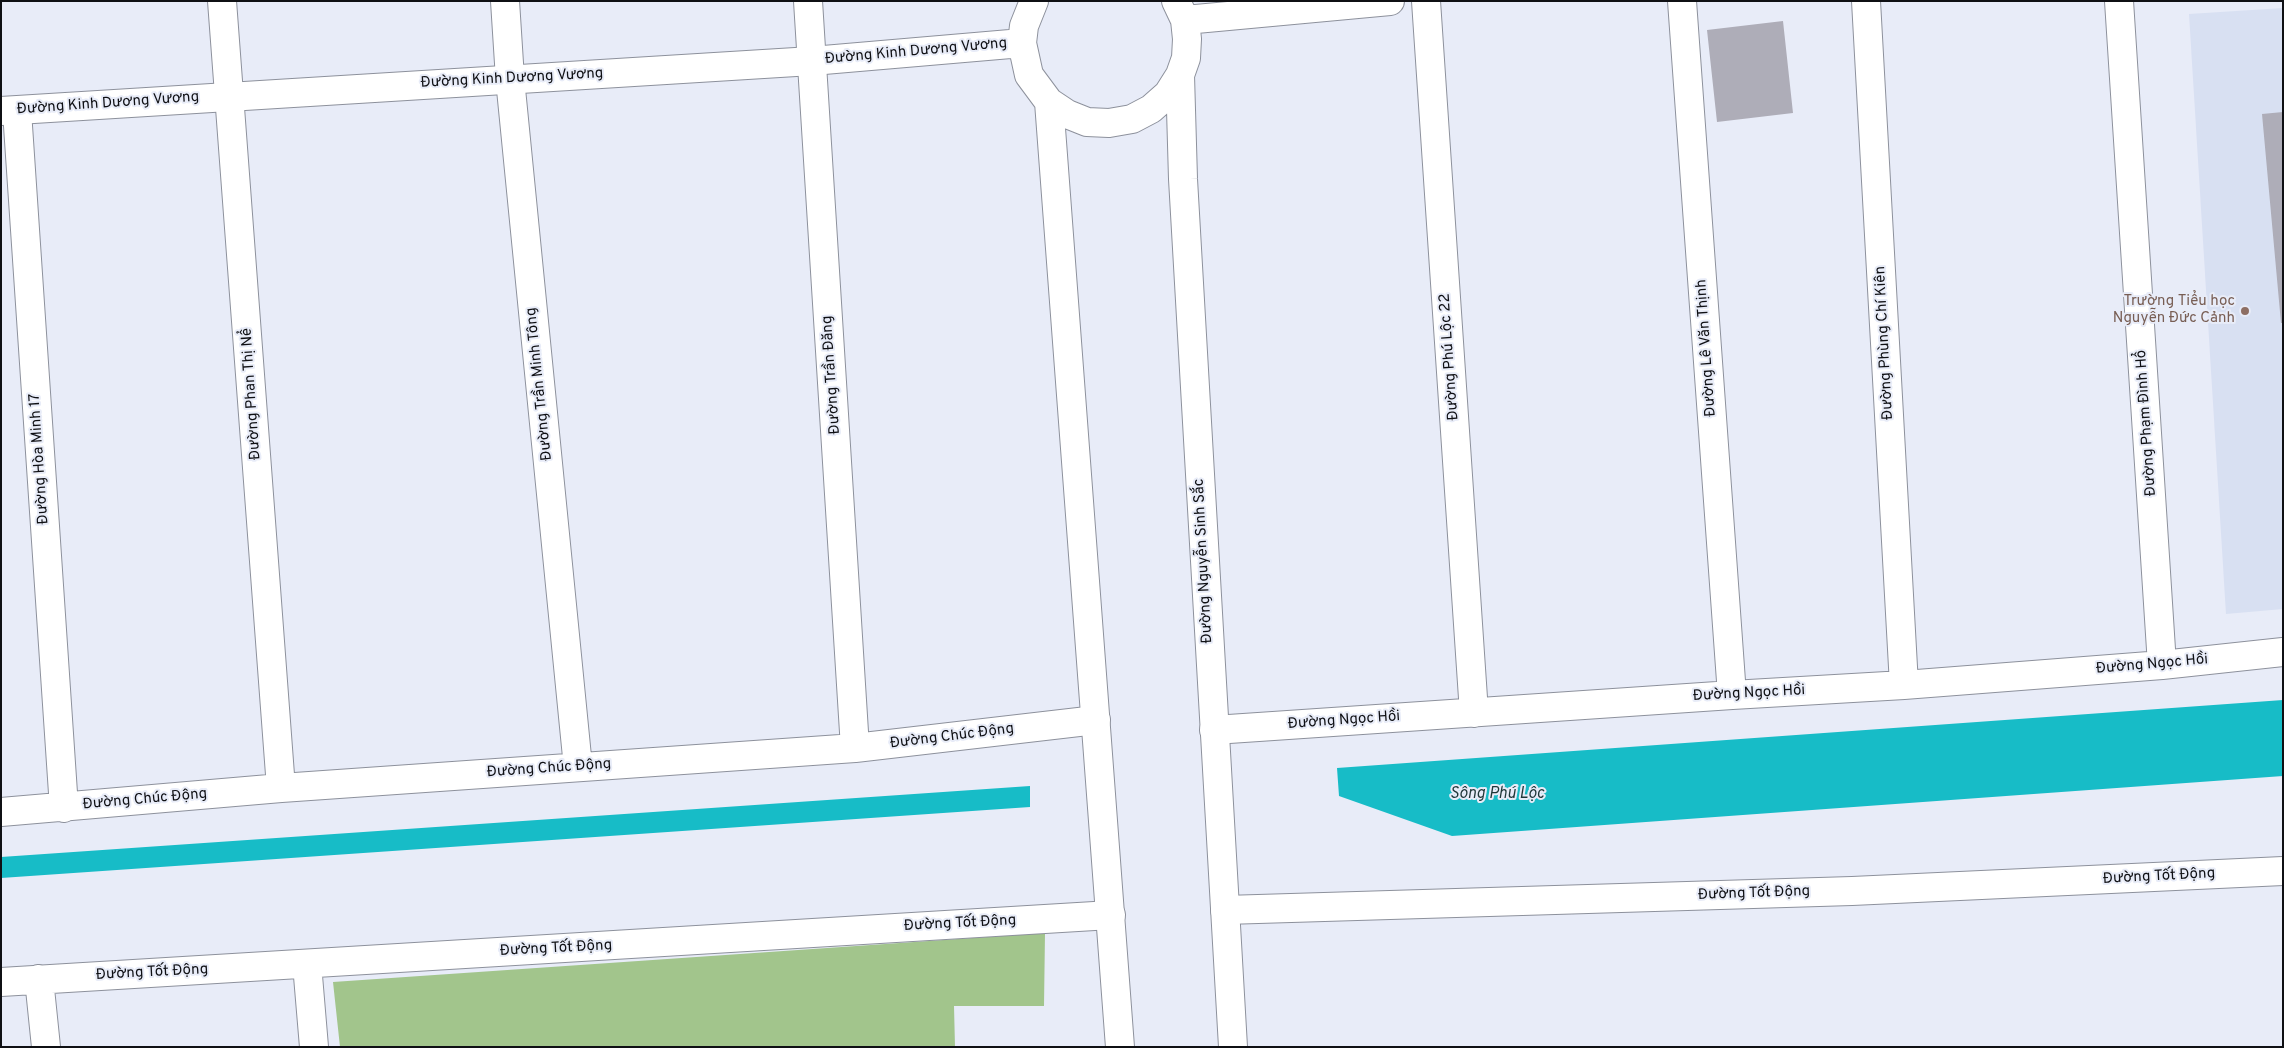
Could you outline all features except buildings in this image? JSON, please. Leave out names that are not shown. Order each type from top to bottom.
[{"type":"street","name":"Đường Phan Thị Nể","points":[[222,1],[281,788]]},
{"type":"street","name":"Đường Trần Minh Tông","points":[[505,1],[510,79],[578,767]]},
{"type":"street","name":"Đường Trần Đăng","points":[[808,1],[854,748]]},
{"type":"street","points":[[1030,4],[1022,43],[1029,75],[1049,102],[1067,114],[1087,122],[1109,123],[1132,119],[1151,109],[1168,94],[1180,75],[1186,58],[1187,39],[1180,11],[1390,1]]},
{"type":"street","name":"Đường Phú Lộc 22","points":[[1426,1],[1474,712]]},
{"type":"street","name":"Đường Lê Văn Thịnh","points":[[1682,1],[1732,695]]},
{"type":"street","name":"Đường Phùng Chí Kiên","points":[[1866,1],[1904,686]]},
{"type":"street","name":"Đường Phạm Đình Hổ","points":[[2119,1],[2162,665]]},
{"type":"street","name":"Đường Kinh Dương Vương","points":[[9,111],[812,61],[1022,43]]},
{"type":"street","name":"Đường Nguyễn Sinh Sắc","points":[[1180,75],[1183,180],[1233,1047]]},
{"type":"street","points":[[1049,102],[1120,1047]]},
{"type":"street","name":"Đường Hòa Minh 17","points":[[9,111],[64,808]]},
{"type":"street","name":"Đường Ngọc Hồi","points":[[1214,730],[1732,695],[1904,686],[2162,665],[2283,652]]},
{"type":"street","name":"Đường Chúc Động","points":[[1,812],[281,788],[854,748],[1096,720]]},
{"type":"street","name":"Đường Tốt Động","points":[[1225,910],[1842,891],[2283,871]]},
{"type":"street","name":"Đường Tốt Động","points":[[1,982],[1110,915]]},
{"type":"street","points":[[307,964],[314,1047]]},
{"type":"street","points":[[40,979],[46,1047]]},
{"type":"shaded area","name":"Trường Tiểu học Nguyễn Đức Cảnh","points":[[2283,8],[2283,609],[2226,614],[2189,14]]},
{"type":"green space","points":[[1045,933],[1044,1006],[954,1006],[955,1047],[340,1047],[333,982]]},
{"type":"water","name":"Sông Phú Lộc","points":[[2283,700],[2283,776],[1452,836],[1339,796],[1337,768]]},
{"type":"water","points":[[1030,786],[1030,807],[1,878],[1,857]]},
{"type":"place","name":"Trường Tiểu học Nguyễn Đức Cảnh","points":[[2245,311]]}]
